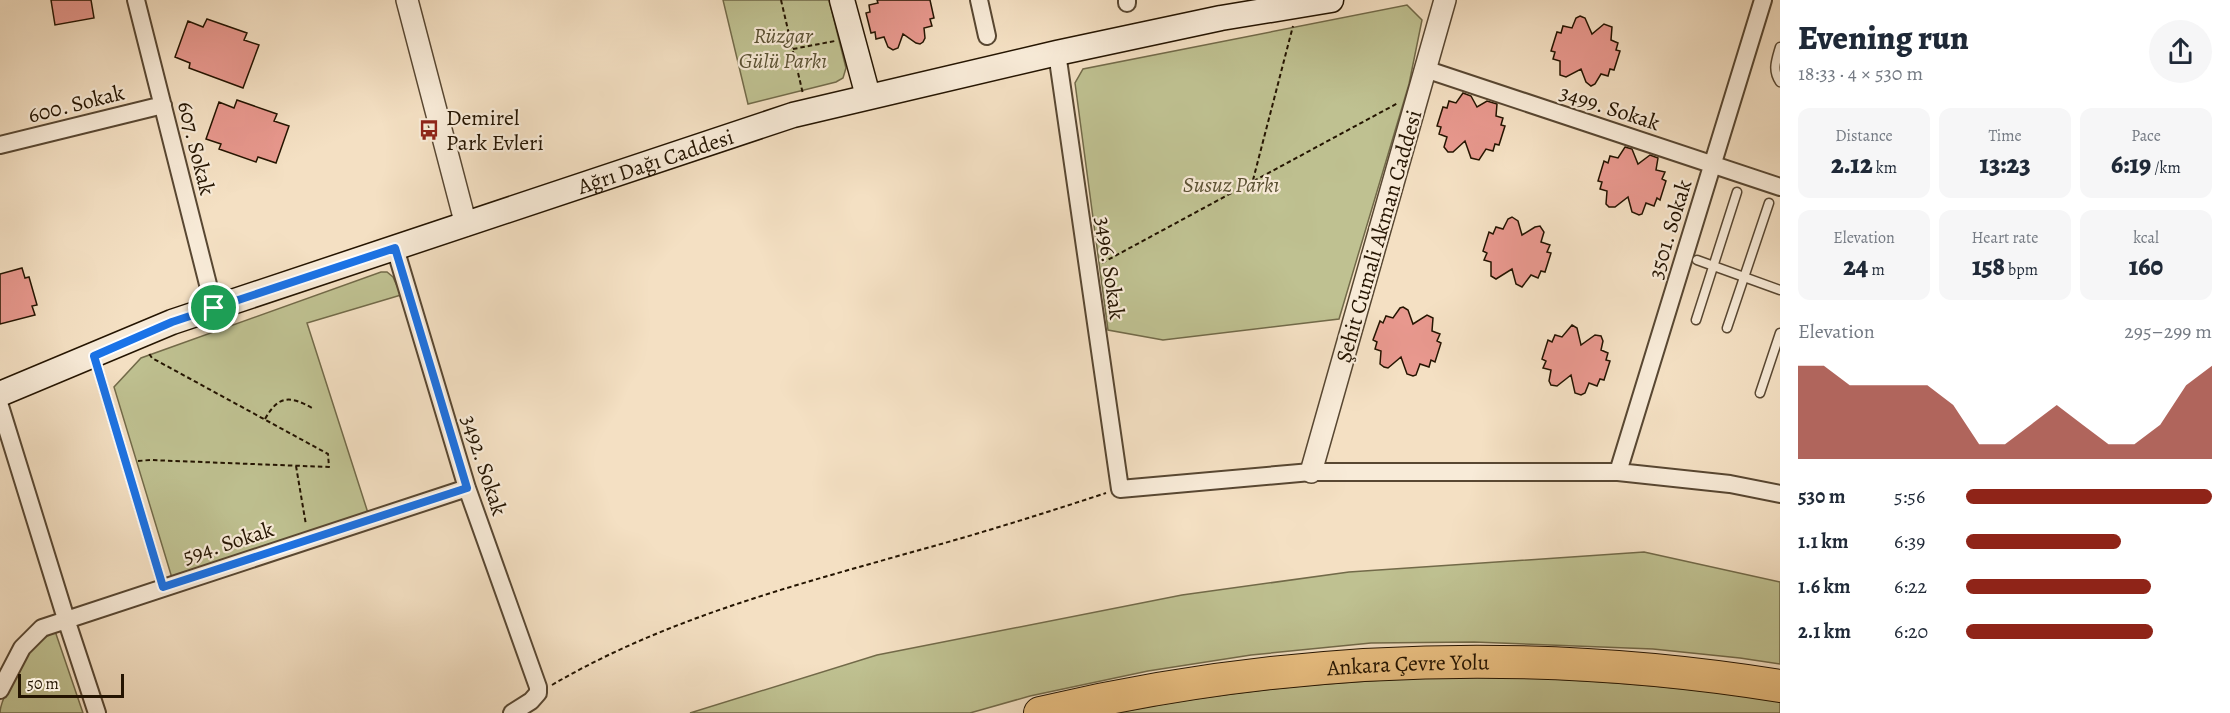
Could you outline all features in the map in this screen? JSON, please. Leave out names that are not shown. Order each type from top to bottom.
[{"type":"highway","name":"Ankara Çevre Yolu","points":[[1040,713],[1158,688],[1243,675],[1370,663],[1551,662],[1681,672],[1780,686]]},
{"type":"main road","points":[[842,0],[868,96]]},
{"type":"main road","name":"Ağrı Dağı Caddesi","points":[[0,394],[172,322],[807,112],[1057,53],[1224,9],[1299,6],[1331,0]]},
{"type":"street","name":"607. Sokak","points":[[136,0],[214,308]]},
{"type":"street","points":[[407,0],[466,225]]},
{"type":"street","points":[[979,0],[987,36]]},
{"type":"street","name":"Şehit Cumali Akman Caddesi","points":[[1311,472],[1445,0]]},
{"type":"street","name":"3501. Sokak","points":[[1618,472],[1763,0]]},
{"type":"street","name":"3496. Sokak","points":[[1057,53],[1120,489]]},
{"type":"street","name":"3499. Sokak","points":[[1425,69],[1780,187]]},
{"type":"street","name":"600. Sokak","points":[[0,145],[163,105]]},
{"type":"street","name":"3492. Sokak","points":[[395,248],[467,488],[538,687],[538,693]]},
{"type":"street","points":[[0,406],[66,619],[98,713]]},
{"type":"street","points":[[1120,489],[1311,472],[1618,472],[1730,484],[1780,494]]},
{"type":"street","name":"594. Sokak","points":[[0,690],[22,648],[42,628],[467,488]]},
{"type":"street","points":[[512,713],[531,701],[538,693]]},
{"type":"lane","points":[[1780,47],[1775,65],[1775,74],[1780,82]]},
{"type":"lane","points":[[1696,320],[1737,192]]},
{"type":"lane","points":[[1727,328],[1768,203]]},
{"type":"lane","points":[[1697,260],[1780,290]]},
{"type":"lane","points":[[1760,393],[1780,333]]},
{"type":"lane","points":[[94,356],[163,587]]},
{"type":"path","points":[[781,0],[807,112]]},
{"type":"path","points":[[1253,180],[1299,6]]},
{"type":"path","points":[[792,49],[852,38]]},
{"type":"path","points":[[1089,270],[1419,91]]},
{"type":"path","points":[[126,463],[150,460],[329,467],[328,454],[152,358],[140,336]]},
{"type":"path","points":[[265,419],[272,407],[285,399],[298,400],[314,410]]},
{"type":"path","points":[[296,466],[309,540]]},
{"type":"path","points":[[538,693],[589,663],[683,622],[816,579],[976,535],[1120,489]]},
{"type":"green space","name":"Rüzgar Gülü Parkı","points":[[723,0],[829,0],[846,68],[843,78],[836,82],[748,104]]},
{"type":"green space","name":"Susuz Parkı","points":[[1407,5],[1422,20],[1409,84],[1339,319],[1163,340],[1108,330],[1075,83],[1083,69]]},
{"type":"green space","points":[[381,272],[387,272],[393,277],[401,295],[307,323],[368,513],[172,578],[114,387],[141,358]]},
{"type":"green space","points":[[1644,552],[1780,582],[1780,664],[1653,649],[1474,642],[1371,643],[1251,655],[1148,671],[1030,696],[970,713],[690,713],[877,655],[1182,595],[1349,572]]},
{"type":"green space","points":[[55,631],[83,713],[0,713],[4,697],[28,655],[39,642]]},
{"type":"green space","points":[[1485,676],[1633,684],[1706,691],[1780,701],[1780,713],[1115,713],[1207,697],[1299,686]]},
{"type":"building","points":[[51,0],[91,0],[94,18],[55,25]]},
{"type":"building","points":[[877,0],[930,0],[934,18],[930,19],[932,26],[924,28],[923,42],[916,43],[903,34],[898,48],[893,50],[888,47],[884,37],[876,39],[875,32],[871,33],[866,13],[870,12],[869,5],[878,3]]},
{"type":"building","points":[[1580,16],[1585,18],[1592,34],[1604,24],[1612,27],[1611,40],[1618,43],[1616,50],[1620,51],[1614,70],[1610,69],[1608,76],[1601,74],[1591,86],[1586,82],[1581,69],[1566,77],[1560,75],[1560,61],[1553,59],[1555,52],[1551,51],[1557,32],[1561,33],[1563,26],[1572,28],[1576,18]]},
{"type":"building","points":[[207,19],[247,33],[244,40],[259,45],[243,88],[189,68],[190,63],[175,57],[188,21],[203,27]]},
{"type":"building","points":[[1463,93],[1471,96],[1477,107],[1487,101],[1497,104],[1496,116],[1503,118],[1501,125],[1505,126],[1499,145],[1495,144],[1493,151],[1486,149],[1479,160],[1471,158],[1465,141],[1453,152],[1448,152],[1444,147],[1447,137],[1439,134],[1441,127],[1437,126],[1443,107],[1447,108],[1449,101],[1456,103]]},
{"type":"building","points":[[237,100],[277,114],[274,121],[289,126],[276,163],[258,157],[256,162],[219,149],[221,144],[206,139],[219,102],[234,108]]},
{"type":"building","points":[[1625,147],[1632,149],[1638,164],[1650,155],[1658,158],[1656,170],[1665,172],[1662,179],[1666,181],[1660,200],[1657,198],[1654,206],[1646,203],[1642,214],[1639,215],[1632,212],[1628,197],[1615,207],[1609,207],[1606,204],[1607,191],[1600,189],[1602,182],[1598,181],[1604,161],[1608,163],[1610,156],[1618,158]]},
{"type":"building","points":[[1512,217],[1518,221],[1522,235],[1540,226],[1544,232],[1541,242],[1550,245],[1547,252],[1551,253],[1545,272],[1541,271],[1538,278],[1531,275],[1522,287],[1516,284],[1512,269],[1496,279],[1491,276],[1491,262],[1484,260],[1487,253],[1483,251],[1489,232],[1493,234],[1496,227],[1503,229],[1508,219]]},
{"type":"building","points":[[22,268],[25,278],[29,277],[37,305],[32,306],[35,315],[0,324],[0,274]]},
{"type":"building","points":[[1403,307],[1408,310],[1413,324],[1427,315],[1433,318],[1432,331],[1440,334],[1437,341],[1441,343],[1435,362],[1431,360],[1429,367],[1420,364],[1416,375],[1413,376],[1407,374],[1401,357],[1388,368],[1380,364],[1381,351],[1375,349],[1377,342],[1373,340],[1380,321],[1383,323],[1386,316],[1393,318]]},
{"type":"building","points":[[1572,325],[1577,328],[1581,345],[1595,335],[1601,336],[1603,341],[1601,350],[1608,353],[1606,360],[1610,361],[1604,380],[1600,379],[1597,386],[1589,383],[1585,393],[1581,395],[1575,393],[1571,375],[1557,386],[1551,385],[1549,381],[1551,370],[1543,368],[1546,361],[1542,359],[1548,340],[1552,342],[1555,335],[1562,337]]},
{"type":"place","name":"Demirel Park Evleri","points":[[429,130]]},
{"type":"route","points":[[395,248],[467,488],[163,587],[94,356],[172,322],[214,308],[395,248]]}]
